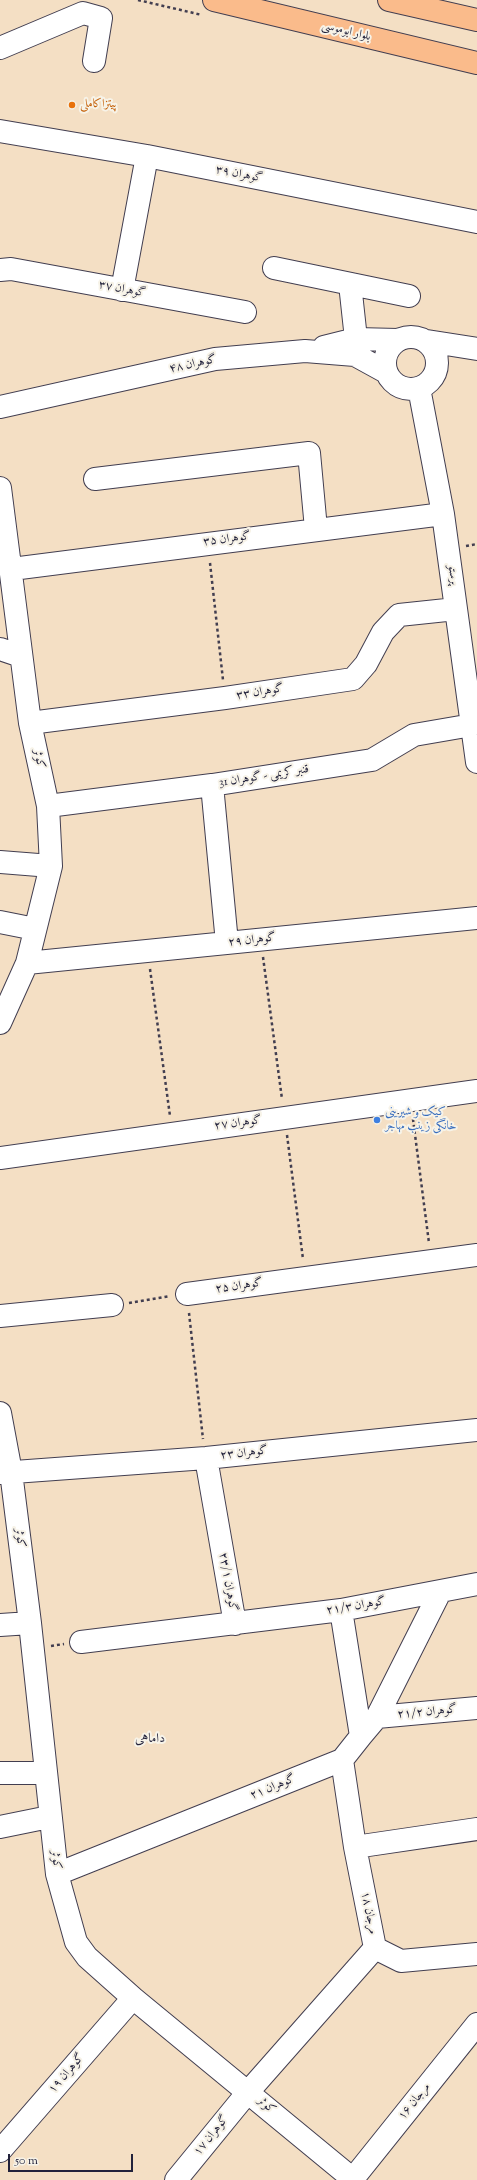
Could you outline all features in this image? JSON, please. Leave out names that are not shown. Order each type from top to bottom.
[{"type":"main road","name":"بلوار ابوموسی","points":[[214,0],[477,63]]},
{"type":"main road","points":[[389,0],[477,20]]},
{"type":"street","points":[[0,48],[84,13],[101,18],[94,61]]},
{"type":"street","name":"گوهران ۳۹","points":[[0,131],[147,156],[477,222]]},
{"type":"street","points":[[122,290],[147,156]]},
{"type":"street","points":[[274,268],[409,296]]},
{"type":"street","name":"گوهران ۳۷","points":[[0,270],[11,269],[245,312]]},
{"type":"street","points":[[350,284],[356,339]]},
{"type":"street","points":[[305,351],[356,339],[398,340],[413,336],[427,341],[477,349]]},
{"type":"street","points":[[398,340],[391,345],[386,354],[384,363],[386,372],[394,383],[406,389],[419,388],[429,383],[436,374],[454,362],[477,354]]},
{"type":"street","points":[[427,341],[435,350],[438,362],[436,374]]},
{"type":"street","name":"گوهران ۴۸","points":[[0,408],[216,359],[305,351],[355,355],[386,372]]},
{"type":"street","name":"پرستو","points":[[419,388],[443,514],[477,762]]},
{"type":"street","points":[[95,479],[309,453],[316,529]]},
{"type":"street","name":"کوثر","points":[[0,488],[12,569],[30,723],[48,806],[51,866],[27,963],[0,1023]]},
{"type":"street","name":"گوهران ۳۵","points":[[12,569],[443,514]]},
{"type":"street","name":"گوهران ۳۳","points":[[30,723],[225,698],[353,679],[366,664],[383,632],[399,615],[456,609]]},
{"type":"street","points":[[0,649],[22,656]]},
{"type":"street","name":"قنبر کریمی - گوهران 31","points":[[48,806],[212,785],[372,760],[414,735],[472,725]]},
{"type":"street","points":[[212,785],[227,943]]},
{"type":"street","points":[[0,862],[51,866]]},
{"type":"street","name":"گوهران ۲۹","points":[[27,963],[477,918]]},
{"type":"street","points":[[0,922],[35,929]]},
{"type":"street","name":"گوهران ۲۷","points":[[0,1158],[477,1091]]},
{"type":"street","name":"گوهران ۲۵","points":[[187,1294],[477,1255]]},
{"type":"street","points":[[0,1316],[112,1305]]},
{"type":"street","name":"کوثر","points":[[0,1413],[5,1473],[30,1623],[46,1773],[49,1817],[57,1874],[76,1942],[81,1950],[133,1998],[353,2180]]},
{"type":"street","name":"گوهران ۲۳","points":[[5,1473],[206,1458],[477,1430]]},
{"type":"street","name":"گوهران ۲۳/۱","points":[[80,1642],[235,1624],[206,1458]]},
{"type":"street","name":"گوهران ۲۱/۳","points":[[235,1624],[341,1610],[477,1584]]},
{"type":"street","name":"گوهران ۲۱","points":[[57,1874],[342,1760],[377,1717],[440,1592]]},
{"type":"street","points":[[341,1610],[361,1736]]},
{"type":"street","points":[[0,1625],[30,1623]]},
{"type":"street","name":"گوهران ۲۱/۲","points":[[377,1717],[477,1708]]},
{"type":"street","name":"مرجان ۱۸","points":[[248,2092],[375,1948],[355,1847],[342,1760]]},
{"type":"street","points":[[0,1773],[46,1773]]},
{"type":"street","points":[[0,1827],[49,1817]]},
{"type":"street","points":[[355,1847],[477,1829]]},
{"type":"street","points":[[375,1948],[402,1961],[477,1954]]},
{"type":"street","name":"گوهران ۱۹","points":[[0,2151],[133,1998]]},
{"type":"street","name":"مرجان ۱۶","points":[[353,2180],[477,2024]]},
{"type":"street","name":"گوهران ۱۷","points":[[176,2180],[248,2092]]},
{"type":"path","points":[[208,543],[225,698]]},
{"type":"path","points":[[260,940],[306,1278]]},
{"type":"path","points":[[147,951],[172,1133]]},
{"type":"path","points":[[411,1101],[431,1261]]},
{"type":"path","points":[[112,1305],[187,1294],[206,1458]]},
{"type":"path","points":[[32,1648],[80,1642]]},
{"type":"place","name":"پیتزاکاملی","points":[[72,105]]},
{"type":"place","name":"کیک و شیرینی خانگی زینب مهاجر","points":[[377,1120]]},
{"type":"district","name":"داماهی","points":[[150,1740]]}]
